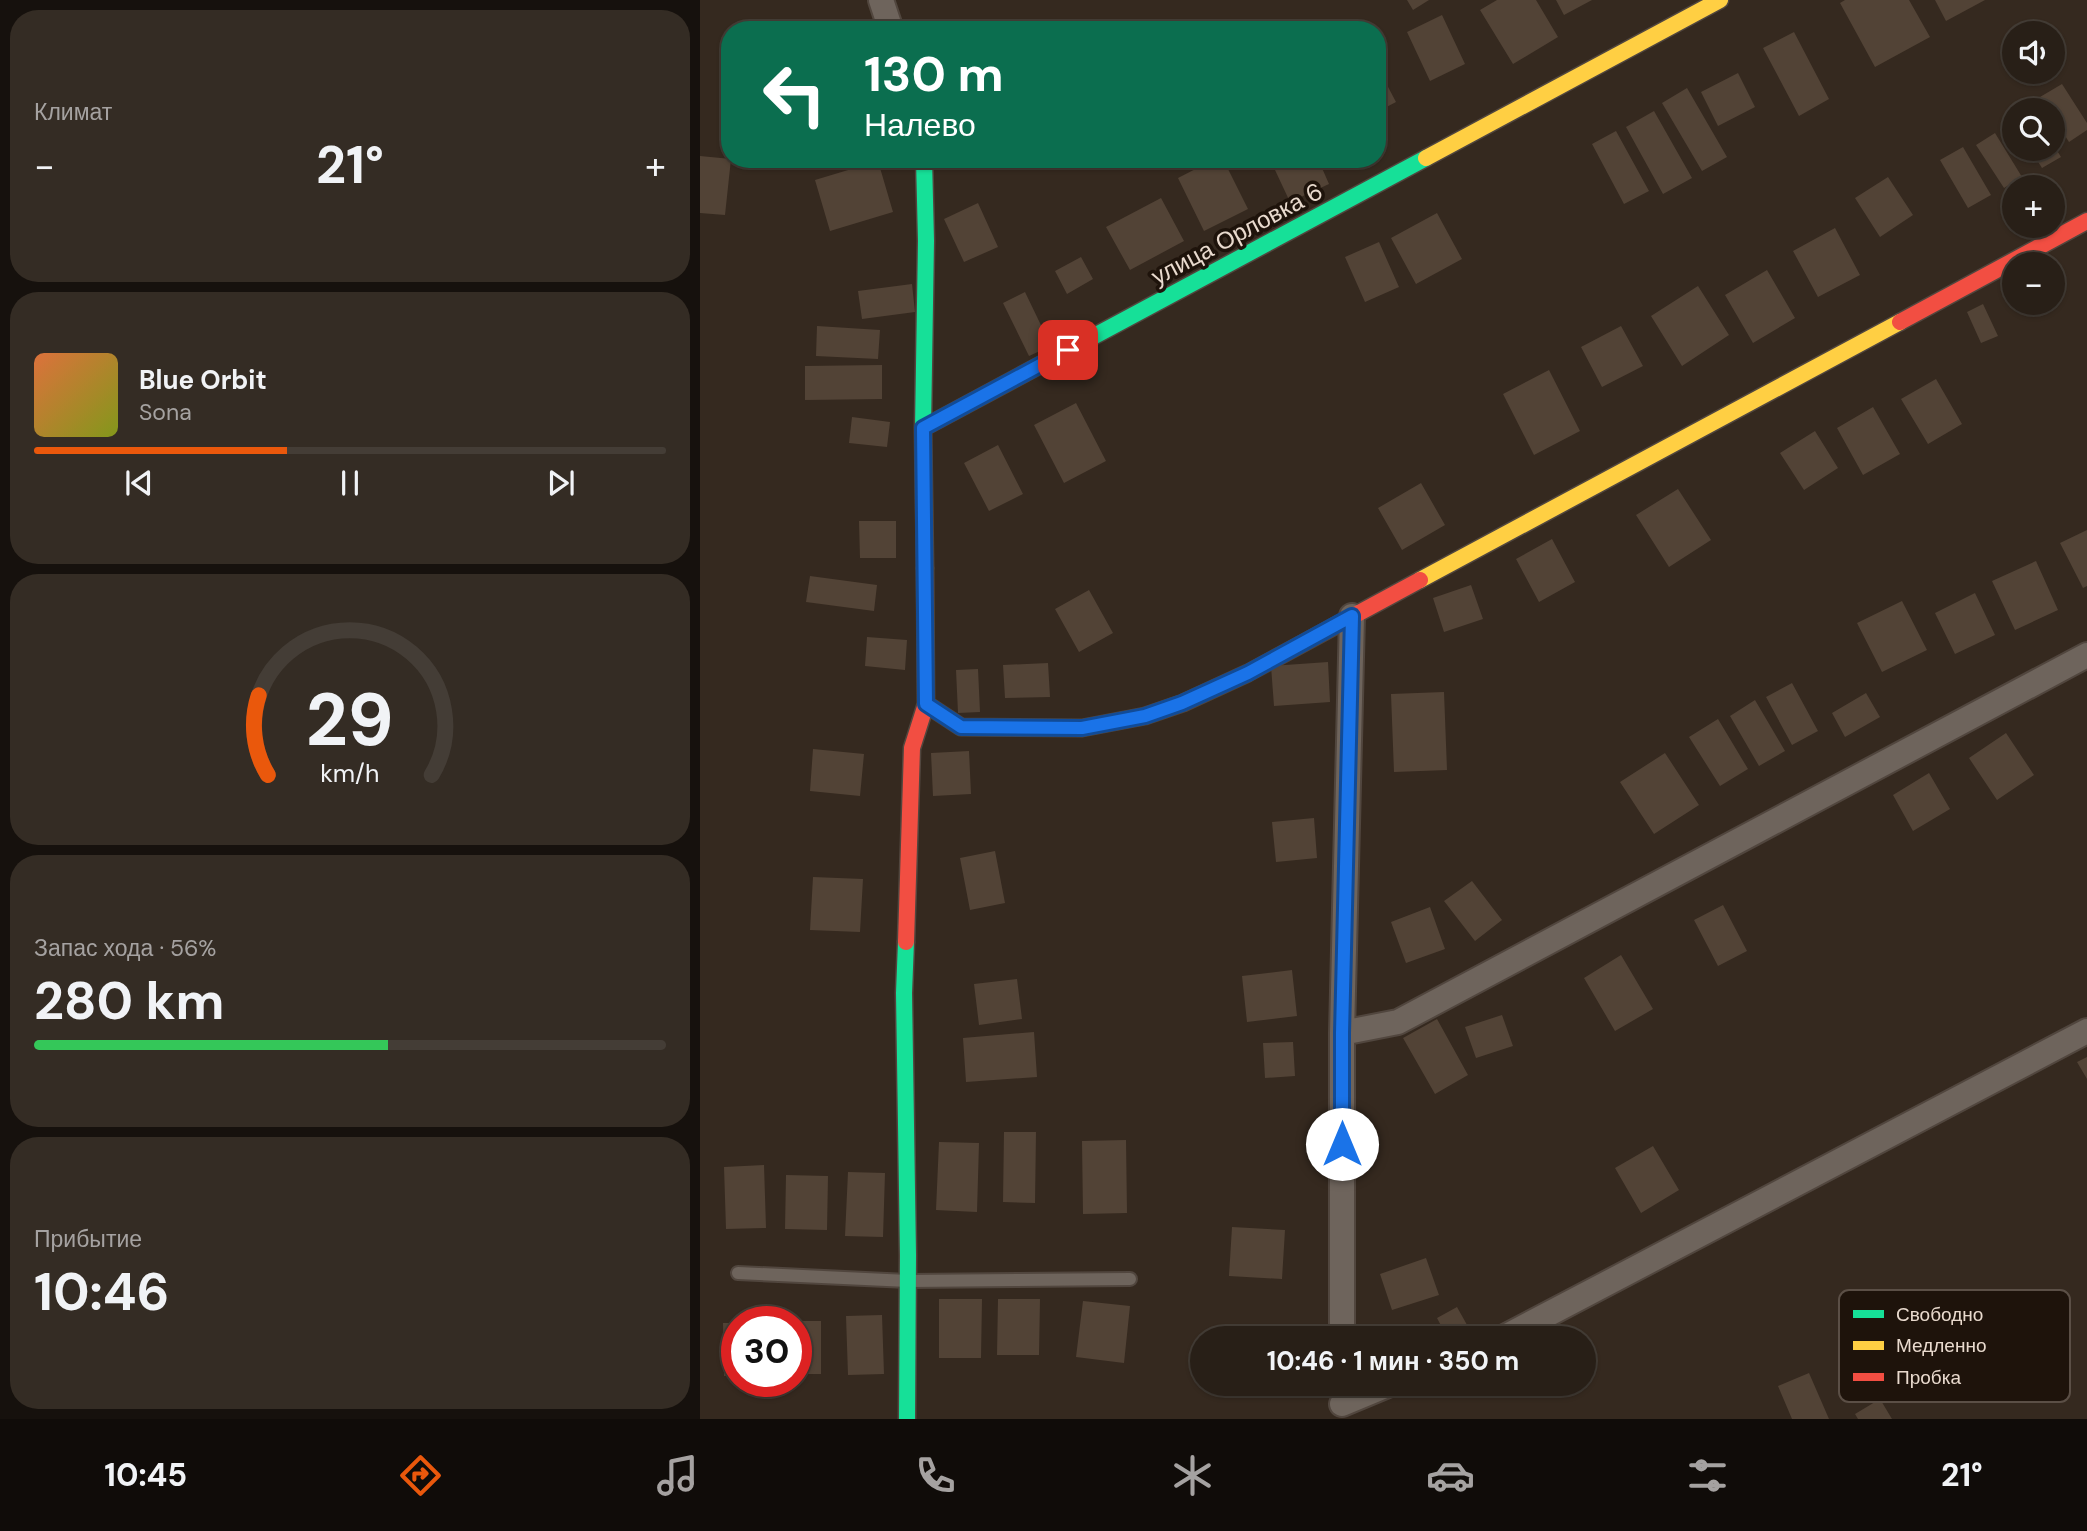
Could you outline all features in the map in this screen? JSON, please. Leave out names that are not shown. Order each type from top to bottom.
[{"type":"street","points":[[882,0],[888,21]]},
{"type":"street","name":"улица Орловка 6","points":[[923,428],[1720,0]]},
{"type":"street","points":[[907,1419],[904,993],[912,747],[926,704],[924,168]]},
{"type":"street","points":[[926,704],[961,727],[1082,728],[1132,718],[1182,703],[1248,673],[2087,221]]},
{"type":"street","points":[[1342,1326],[1342,1033],[1352,616]]},
{"type":"street","points":[[1342,1033],[1398,1022],[2087,655]]},
{"type":"street","points":[[1526,1326],[2087,1031]]},
{"type":"lane","points":[[738,1273],[908,1281],[1130,1279]]},
{"type":"building","points":[[1407,0],[1429,0],[1413,10]]},
{"type":"building","points":[[1497,0],[1536,0],[1558,37],[1513,64],[1480,10]]},
{"type":"building","points":[[1556,0],[1592,0],[1564,15]]},
{"type":"building","points":[[1845,0],[1909,0],[1930,37],[1875,67],[1840,3]]},
{"type":"building","points":[[1935,0],[1985,0],[1946,21]]},
{"type":"building","points":[[1442,15],[1465,64],[1430,81],[1407,32]]},
{"type":"building","points":[[1794,32],[1829,99],[1799,116],[1763,48]]},
{"type":"building","points":[[1738,73],[1755,107],[1718,126],[1701,92]]},
{"type":"building","points":[[1386,83],[1396,102],[1386,107]]},
{"type":"building","points":[[2062,84],[2087,123],[2087,130],[2069,142],[2065,136],[2065,98],[2040,97]]},
{"type":"building","points":[[1687,88],[1727,157],[1702,171],[1662,103]]},
{"type":"building","points":[[1654,111],[1692,178],[1663,194],[1626,127]]},
{"type":"building","points":[[1616,131],[1649,191],[1624,204],[1592,144]]},
{"type":"building","points":[[1995,133],[2002,144],[2002,161],[2012,161],[2021,175],[2002,175],[2002,185],[1976,145]]},
{"type":"building","points":[[1963,147],[1991,195],[1968,208],[1940,160]]},
{"type":"building","points":[[700,156],[721,158],[721,168],[730,168],[725,215],[700,213]]},
{"type":"building","points":[[2038,161],[2054,161],[2042,168]]},
{"type":"building","points":[[855,168],[880,168],[893,212],[830,231],[815,180]]},
{"type":"building","points":[[1197,168],[1228,168],[1248,209],[1204,231],[1178,178]]},
{"type":"building","points":[[1322,168],[1329,184],[1290,202],[1275,170]]},
{"type":"building","points":[[1888,177],[1913,215],[1880,237],[1855,198]]},
{"type":"building","points":[[1161,198],[1184,241],[1130,270],[1106,227]]},
{"type":"building","points":[[978,203],[998,247],[964,262],[944,219]]},
{"type":"building","points":[[1437,213],[1462,259],[1416,284],[1391,238]]},
{"type":"building","points":[[1835,228],[1860,275],[1818,297],[1793,251]]},
{"type":"building","points":[[1379,242],[1399,287],[1365,302],[1345,257]]},
{"type":"building","points":[[1081,257],[1093,279],[1067,294],[1055,271]]},
{"type":"building","points":[[1767,270],[1795,318],[1753,343],[1725,295]]},
{"type":"building","points":[[912,284],[915,312],[862,319],[858,291]]},
{"type":"building","points":[[1698,286],[1729,335],[1682,366],[1651,316]]},
{"type":"building","points":[[1025,292],[1051,346],[1029,356],[1003,303]]},
{"type":"building","points":[[1983,304],[1998,336],[1981,343],[1967,312]]},
{"type":"building","points":[[817,326],[880,330],[878,359],[816,356]]},
{"type":"building","points":[[1621,326],[1643,366],[1602,387],[1581,347]]},
{"type":"building","points":[[882,365],[882,399],[805,400],[805,366]]},
{"type":"building","points":[[1549,370],[1580,431],[1534,455],[1503,394]]},
{"type":"building","points":[[1936,379],[1962,424],[1928,444],[1901,399]]},
{"type":"building","points":[[1076,403],[1106,461],[1064,483],[1034,425]]},
{"type":"building","points":[[1873,407],[1900,454],[1863,475],[1837,428]]},
{"type":"building","points":[[852,417],[890,422],[887,447],[849,443]]},
{"type":"building","points":[[1815,431],[1838,468],[1804,490],[1780,453]]},
{"type":"building","points":[[998,445],[1023,494],[989,511],[964,463]]},
{"type":"building","points":[[1421,483],[1445,525],[1402,550],[1378,508]]},
{"type":"building","points":[[1678,489],[1711,540],[1669,567],[1636,515]]},
{"type":"building","points":[[859,521],[896,521],[896,558],[860,558]]},
{"type":"building","points":[[2087,530],[2087,586],[2083,588],[2060,543]]},
{"type":"building","points":[[1552,539],[1575,582],[1539,602],[1516,559]]},
{"type":"building","points":[[2036,561],[2058,610],[2015,630],[1992,581]]},
{"type":"building","points":[[810,576],[877,585],[874,611],[806,602]]},
{"type":"building","points":[[1471,585],[1483,619],[1444,632],[1433,598]]},
{"type":"building","points":[[1089,590],[1113,633],[1079,652],[1055,609]]},
{"type":"building","points":[[1975,593],[1995,635],[1955,654],[1935,613]]},
{"type":"building","points":[[1902,601],[1927,650],[1882,672],[1857,623]]},
{"type":"building","points":[[867,637],[907,640],[905,670],[865,666]]},
{"type":"building","points":[[1328,662],[1330,702],[1274,706],[1271,666]]},
{"type":"building","points":[[1048,663],[1050,697],[1005,698],[1003,665]]},
{"type":"building","points":[[978,669],[980,712],[958,713],[956,670]]},
{"type":"building","points":[[1792,683],[1818,731],[1792,745],[1766,697]]},
{"type":"building","points":[[1444,692],[1447,770],[1394,772],[1391,694]]},
{"type":"building","points":[[1866,693],[1880,717],[1845,737],[1832,713]]},
{"type":"building","points":[[1755,700],[1785,751],[1759,766],[1730,716]]},
{"type":"building","points":[[1718,719],[1748,769],[1720,786],[1689,737]]},
{"type":"building","points":[[2006,733],[2034,775],[1997,800],[1969,758]]},
{"type":"building","points":[[813,749],[864,754],[860,796],[810,791]]},
{"type":"building","points":[[969,751],[971,794],[933,796],[931,753]]},
{"type":"building","points":[[1665,753],[1699,805],[1654,834],[1620,782]]},
{"type":"building","points":[[1929,773],[1950,809],[1913,831],[1893,795]]},
{"type":"building","points":[[1314,818],[1317,858],[1276,862],[1272,822]]},
{"type":"building","points":[[995,851],[1005,903],[970,910],[960,858]]},
{"type":"building","points":[[813,877],[863,879],[860,932],[810,930]]},
{"type":"building","points":[[1472,881],[1502,920],[1475,941],[1444,901]]},
{"type":"building","points":[[1723,905],[1747,951],[1718,966],[1694,920]]},
{"type":"building","points":[[1430,907],[1445,949],[1406,963],[1391,922]]},
{"type":"building","points":[[1621,955],[1653,1009],[1615,1031],[1584,978]]},
{"type":"building","points":[[1292,970],[1297,1016],[1247,1022],[1242,976]]},
{"type":"building","points":[[1017,979],[1022,1019],[979,1025],[974,984]]},
{"type":"building","points":[[1502,1015],[1513,1046],[1476,1058],[1465,1027]]},
{"type":"building","points":[[1437,1019],[1468,1075],[1435,1094],[1403,1038]]},
{"type":"building","points":[[1034,1032],[1037,1077],[966,1082],[963,1038]]},
{"type":"building","points":[[1293,1042],[1295,1076],[1265,1078],[1263,1043]]},
{"type":"building","points":[[2087,1057],[2087,1079],[2077,1062]]},
{"type":"building","points":[[1004,1132],[1036,1132],[1035,1203],[1003,1202]]},
{"type":"building","points":[[1126,1140],[1127,1213],[1083,1214],[1082,1141]]},
{"type":"building","points":[[939,1142],[979,1143],[977,1212],[936,1210]]},
{"type":"building","points":[[1653,1146],[1679,1190],[1641,1213],[1615,1168]]},
{"type":"building","points":[[764,1165],[766,1228],[726,1229],[724,1167]]},
{"type":"building","points":[[848,1172],[885,1173],[883,1237],[845,1236]]},
{"type":"building","points":[[786,1175],[828,1176],[827,1230],[785,1229]]},
{"type":"building","points":[[1232,1227],[1285,1230],[1282,1279],[1229,1276]]},
{"type":"building","points":[[1426,1258],[1439,1295],[1392,1310],[1380,1274]]},
{"type":"building","points":[[939,1299],[982,1299],[981,1358],[939,1358]]},
{"type":"building","points":[[998,1299],[1040,1299],[1039,1355],[997,1355]]},
{"type":"building","points":[[1083,1301],[1130,1306],[1124,1363],[1076,1357]]},
{"type":"building","points":[[1457,1307],[1468,1326],[1441,1326],[1437,1318]]},
{"type":"building","points":[[882,1315],[884,1374],[848,1375],[846,1316]]},
{"type":"building","points":[[812,1321],[821,1321],[821,1374],[812,1374]]},
{"type":"building","points":[[1809,1373],[1829,1419],[1792,1419],[1778,1386]]},
{"type":"building","points":[[1875,1402],[1882,1402],[1892,1419],[1858,1419],[1855,1414]]},
{"type":"traffic: fast","points":[[923,428],[1426,158]]},
{"type":"traffic: fast","points":[[924,168],[925,568]]},
{"type":"traffic: fast","points":[[906,942],[904,993],[908,1255],[907,1419]]},
{"type":"traffic: slow","points":[[1426,158],[1720,0]]},
{"type":"traffic: slow","points":[[1420,580],[1900,322]]},
{"type":"traffic: jam","points":[[1900,322],[2087,221]]},
{"type":"traffic: jam","points":[[906,942],[912,748],[926,704],[925,568]]},
{"type":"traffic: jam","points":[[926,704],[961,727],[1082,728],[1145,716],[1183,703],[1248,673],[1420,580]]},
{"type":"route","points":[[1068,350],[923,428],[926,704],[961,727],[1082,728],[1145,716],[1182,703],[1248,673],[1352,616],[1342,1033],[1342,1144]]}]
